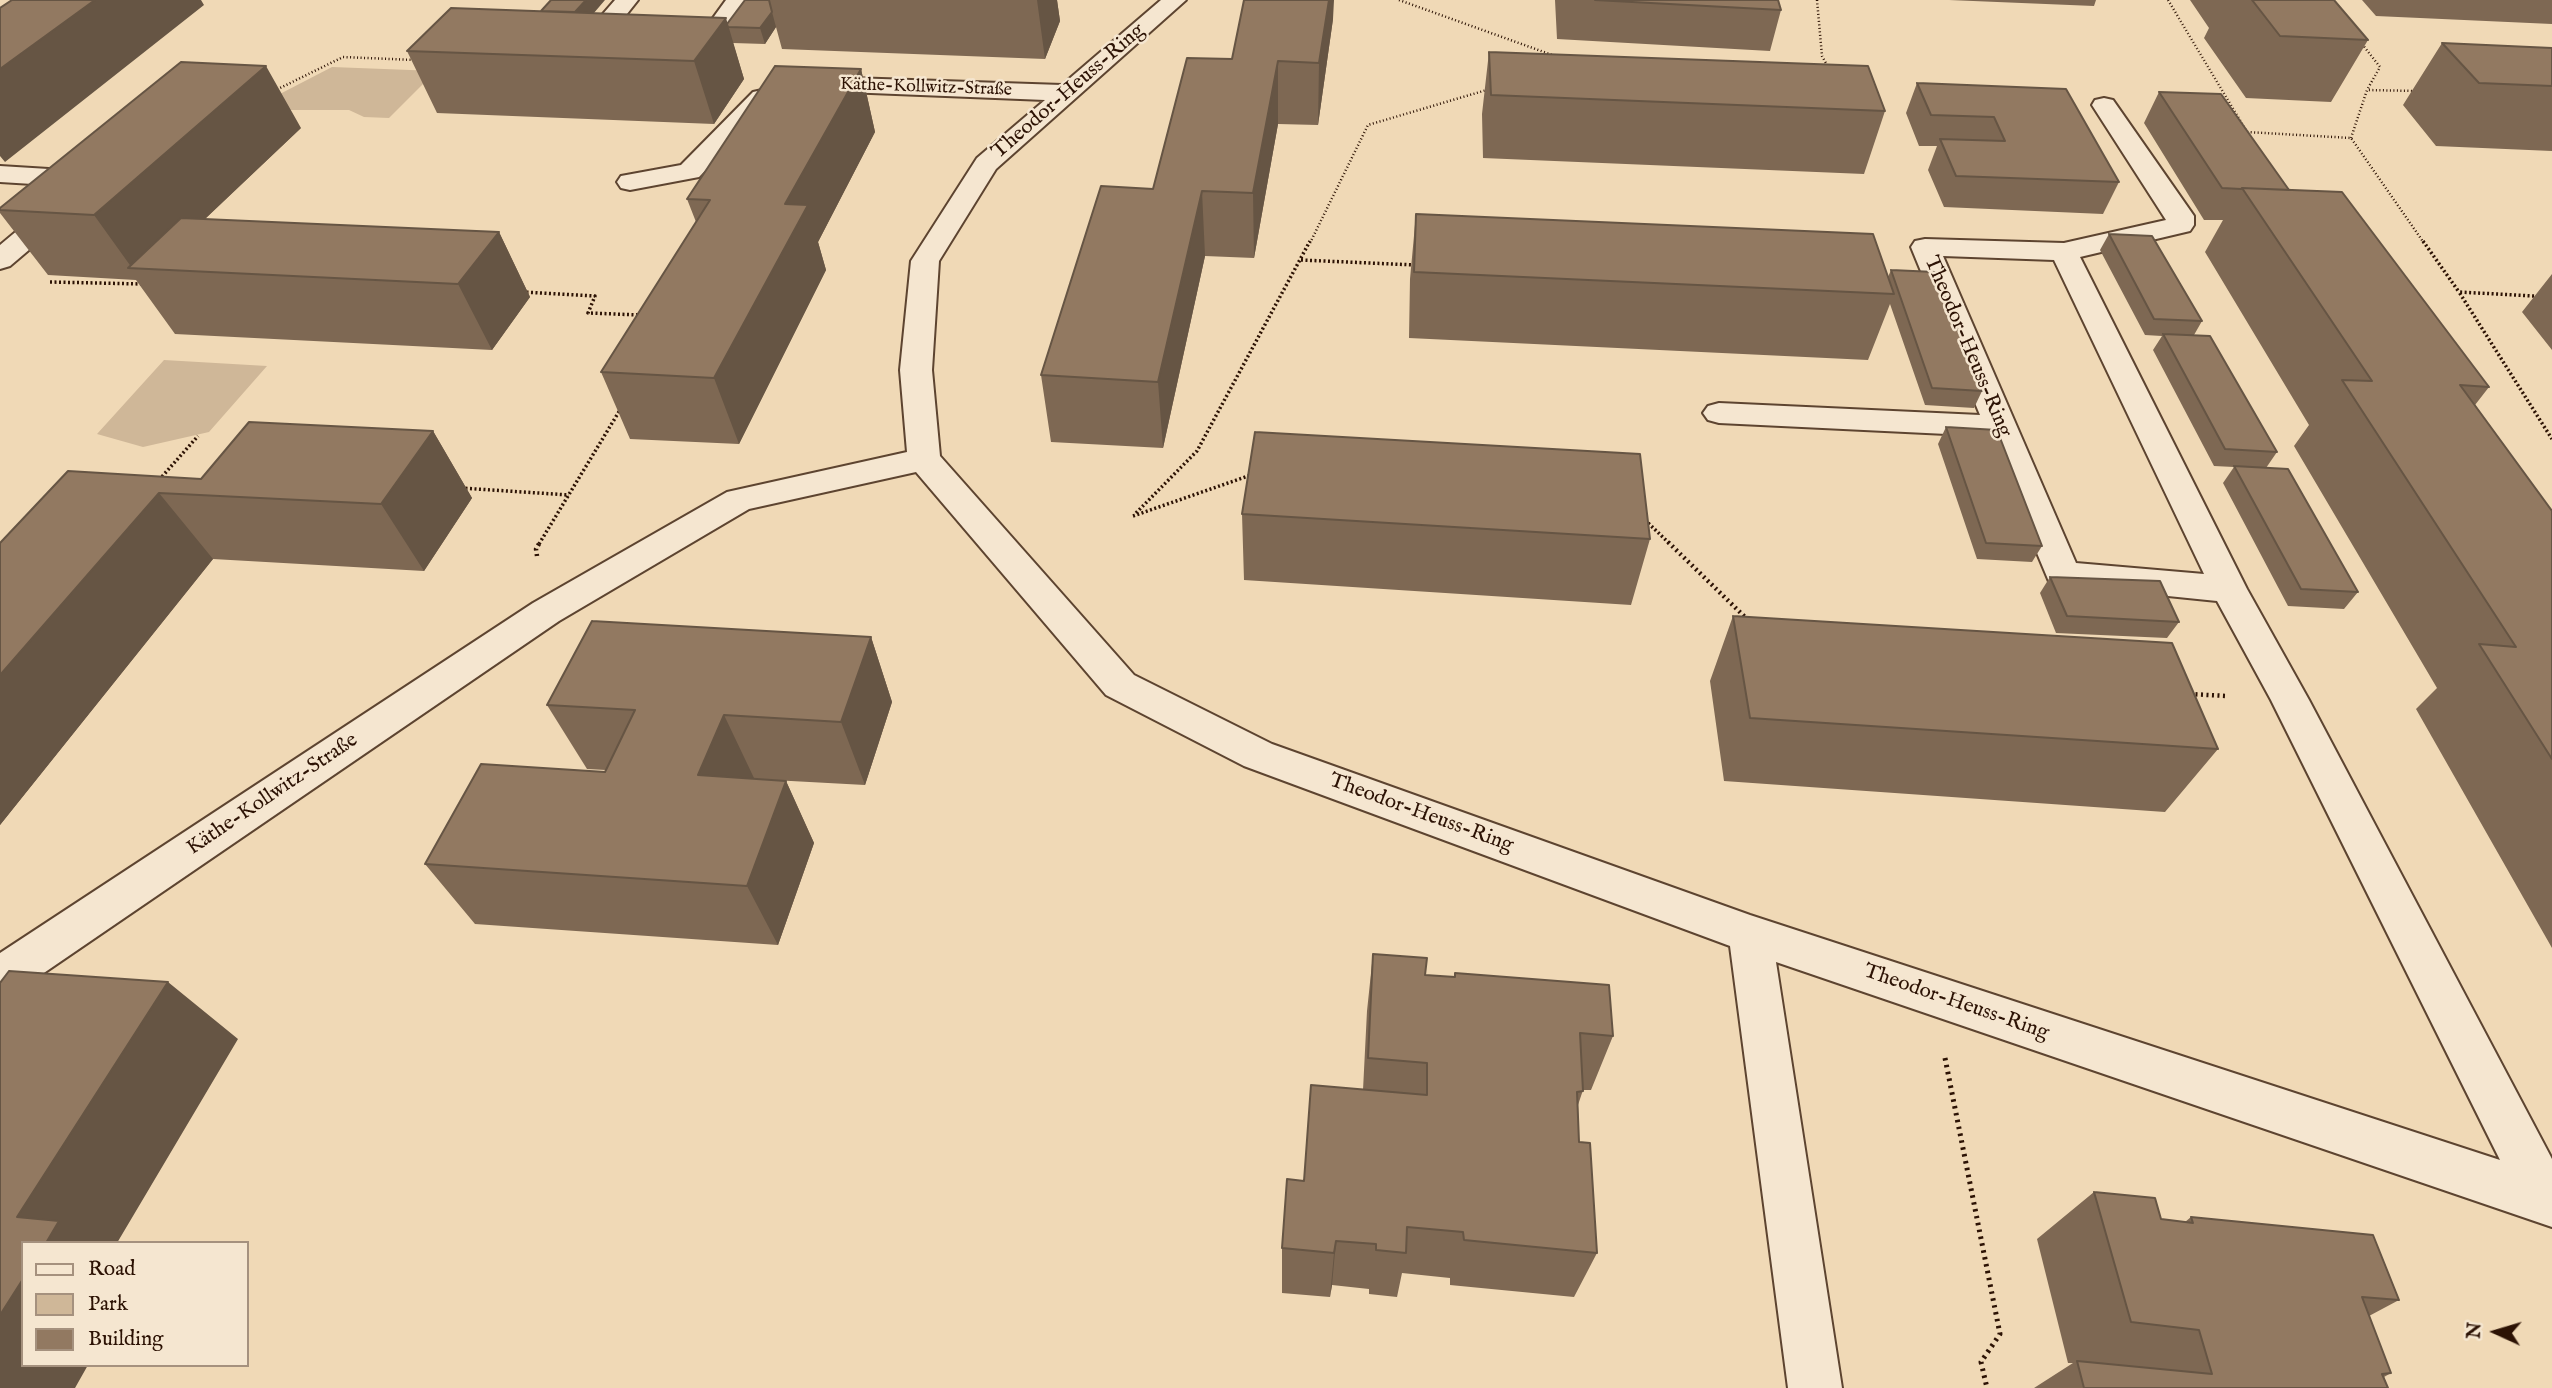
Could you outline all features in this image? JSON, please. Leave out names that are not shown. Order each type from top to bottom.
[{"type":"street","points":[[627,0],[601,30],[711,36],[738,0]]},
{"type":"street","name":"Theodor-Heuss-Ring","points":[[1175,0],[986,164],[925,261],[916,370],[924,459],[1119,685],[1258,755],[1750,933],[2550,1202]]},
{"type":"street","name":"Käthe-Kollwitz-Straße","points":[[630,182],[690,171],[762,97],[821,84],[1066,93]]},
{"type":"street","points":[[2064,252],[2180,225],[2180,216],[2104,105]]},
{"type":"street","points":[[58,176],[79,158]]},
{"type":"street","points":[[0,174],[81,179],[73,198],[0,260]]},
{"type":"street","points":[[0,231],[33,233]]},
{"type":"street","name":"Theodor-Heuss-Ring","points":[[2229,589],[2063,575],[1925,247],[2064,252],[2229,589],[2290,700],[2550,1202]]},
{"type":"street","points":[[1719,413],[2000,426]]},
{"type":"street","name":"Käthe-Kollwitz-Straße","points":[[0,978],[546,612],[738,500],[924,459]]},
{"type":"street","points":[[1750,933],[1815,1388]]},
{"type":"path","points":[[1399,0],[1560,57]]},
{"type":"path","points":[[1817,0],[1822,55],[1833,77]]},
{"type":"path","points":[[2168,0],[2247,132],[2351,138]]},
{"type":"path","points":[[2351,138],[2367,90],[2380,67],[2357,38]]},
{"type":"path","points":[[269,93],[343,57],[424,60]]},
{"type":"path","points":[[1260,476],[1247,475],[1133,516],[1197,451],[1301,260],[1368,125],[1500,86]]},
{"type":"path","points":[[2367,90],[2420,92]]},
{"type":"path","points":[[2351,138],[2459,292],[2552,439]]},
{"type":"path","points":[[1301,260],[1424,265]]},
{"type":"path","points":[[50,282],[144,284]]},
{"type":"path","points":[[512,291],[595,296],[588,313],[652,316]]},
{"type":"path","points":[[2459,292],[2552,297]]},
{"type":"path","points":[[546,612],[536,549],[626,400]]},
{"type":"path","points":[[154,486],[198,436]]},
{"type":"path","points":[[449,487],[569,495]]},
{"type":"path","points":[[1641,515],[1757,628]]},
{"type":"path","points":[[2178,693],[2290,700]]},
{"type":"path","points":[[1933,996],[2000,1334],[1981,1362],[1987,1388]]},
{"type":"green space","points":[[332,67],[436,71],[389,118],[364,117],[349,110],[288,110],[276,96]]},
{"type":"green space","points":[[164,360],[267,366],[209,432],[143,447],[97,434]]},
{"type":"building","points":[[12,0],[95,0],[0,69],[0,8]]},
{"type":"building","points":[[551,0],[586,0],[575,12],[541,11]]},
{"type":"building","points":[[745,0],[769,0],[772,12],[760,28],[728,27],[727,24]]},
{"type":"building","points":[[1244,0],[1329,0],[1319,63],[1278,61],[1253,193],[1202,191],[1158,382],[1041,375],[1101,186],[1153,189],[1187,58],[1232,59]]},
{"type":"building","points":[[1595,0],[1778,0],[1781,10]]},
{"type":"building","points":[[2252,0],[2334,0],[2368,40],[2280,36]]},
{"type":"building","points":[[451,8],[726,18],[694,61],[407,51]]},
{"type":"building","points":[[2442,43],[2552,48],[2552,86],[2479,83]]},
{"type":"building","points":[[1489,52],[1868,66],[1885,111],[1491,95]]},
{"type":"building","points":[[181,62],[266,66],[94,215],[0,210],[0,208]]},
{"type":"building","points":[[775,66],[861,69],[785,204],[808,205],[714,378],[601,372],[710,200],[687,199]]},
{"type":"building","points":[[1917,83],[2066,89],[2119,182],[1956,176],[1940,139],[2005,141],[1994,117],[1931,115]]},
{"type":"building","points":[[2159,92],[2221,94],[2289,190],[2222,188]]},
{"type":"building","points":[[2242,188],[2342,192],[2489,387],[2460,385],[2552,511],[2552,759],[2479,644],[2516,647],[2342,380],[2372,381]]},
{"type":"building","points":[[1416,214],[1873,234],[1894,294],[1414,272]]},
{"type":"building","points":[[181,218],[499,232],[458,284],[128,268]]},
{"type":"building","points":[[2109,234],[2152,236],[2202,321],[2154,319]]},
{"type":"building","points":[[1891,270],[1935,272],[1982,391],[1932,388]]},
{"type":"building","points":[[2163,334],[2210,336],[2277,452],[2225,449]]},
{"type":"building","points":[[249,422],[433,431],[381,504],[159,493],[0,675],[0,543],[68,471],[201,479]]},
{"type":"building","points":[[1946,427],[1997,430],[2042,546],[1986,543]]},
{"type":"building","points":[[1255,432],[1640,454],[1650,539],[1242,514]]},
{"type":"building","points":[[2234,466],[2288,469],[2358,592],[2301,589]]},
{"type":"building","points":[[2050,577],[2160,581],[2179,622],[2067,616]]},
{"type":"building","points":[[1733,616],[2172,643],[2218,749],[1750,718]]},
{"type":"building","points":[[592,621],[871,637],[841,722],[724,715],[698,775],[786,781],[747,886],[425,864],[481,764],[605,772],[635,710],[547,705]]},
{"type":"building","points":[[1373,954],[1427,958],[1425,975],[1455,977],[1455,973],[1609,985],[1613,1036],[1580,1033],[1583,1091],[1577,1092],[1579,1142],[1590,1143],[1597,1253],[1464,1240],[1463,1232],[1407,1227],[1406,1253],[1376,1250],[1376,1244],[1336,1241],[1334,1253],[1282,1248],[1287,1179],[1304,1181],[1311,1085],[1427,1095],[1427,1063],[1368,1058]]},
{"type":"building","points":[[9,971],[168,982],[17,1217],[59,1221],[47,1241],[21,1241],[21,1282],[0,1315],[0,983]]},
{"type":"building","points":[[2094,1192],[2155,1198],[2161,1219],[2193,1223],[2191,1217],[2373,1235],[2399,1300],[2362,1297],[2391,1373],[2382,1374],[2388,1388],[2084,1388],[2077,1361],[2212,1374],[2199,1330],[2131,1322]]}]
